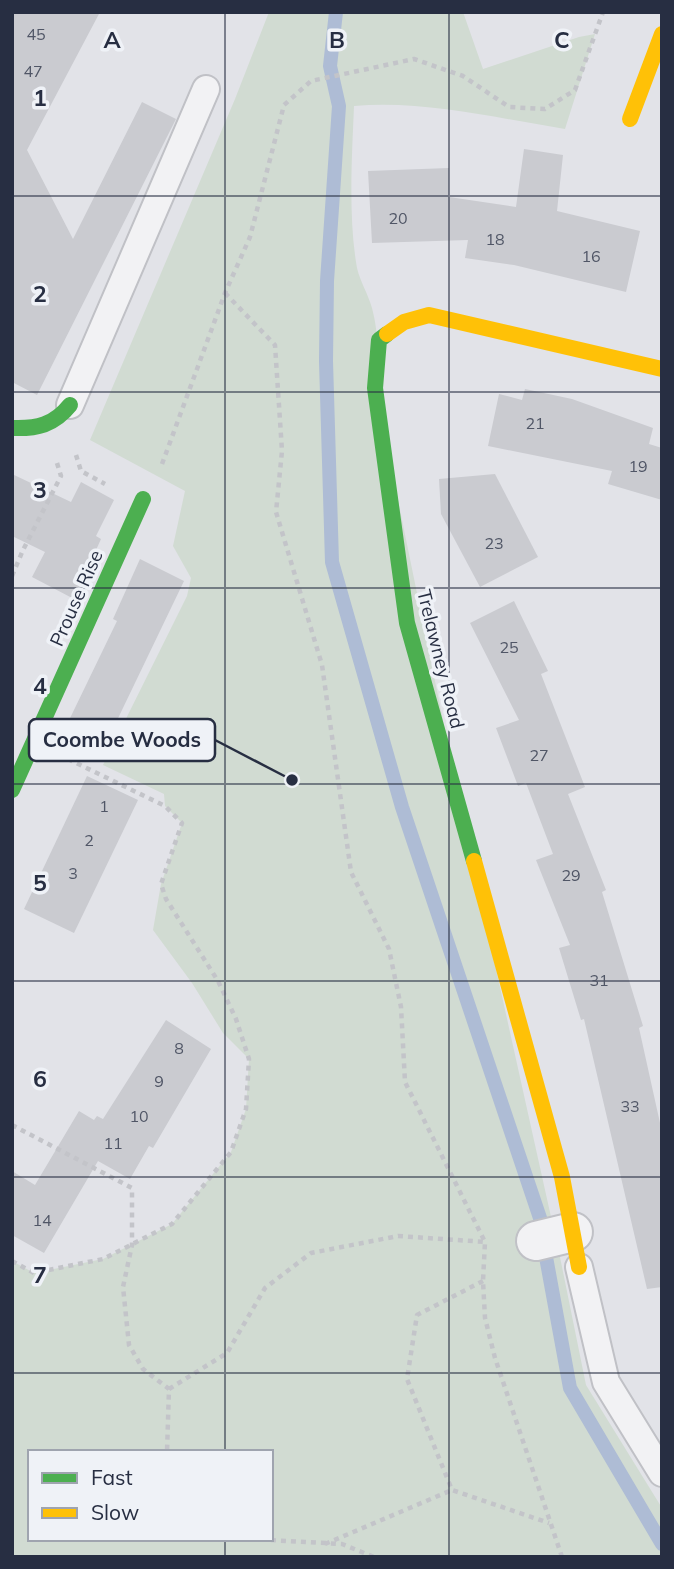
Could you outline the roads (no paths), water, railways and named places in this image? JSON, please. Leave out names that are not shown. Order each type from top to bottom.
[{"type":"street","points":[[630,119],[662,34]]},
{"type":"street","name":"Trelawney Road","points":[[576,1250],[562,1177],[407,623],[375,388],[379,340],[404,322],[429,316],[662,369]]},
{"type":"street","points":[[12,428],[38,429],[67,410]]},
{"type":"street","name":"Prouse Rise","points":[[12,790],[142,501]]},
{"type":"street","points":[[536,1241],[576,1250]]},
{"type":"lane","points":[[67,410],[206,89]]},
{"type":"lane","points":[[576,1250],[606,1382],[662,1473]]},
{"type":"waterway","points":[[336,12],[330,66],[339,106],[327,281],[326,361],[332,562],[402,807],[541,1221]]},
{"type":"waterway","points":[[546,1257],[570,1388],[662,1544]]},
{"type":"place","name":"Coombe Woods","points":[[292,780]]}]
